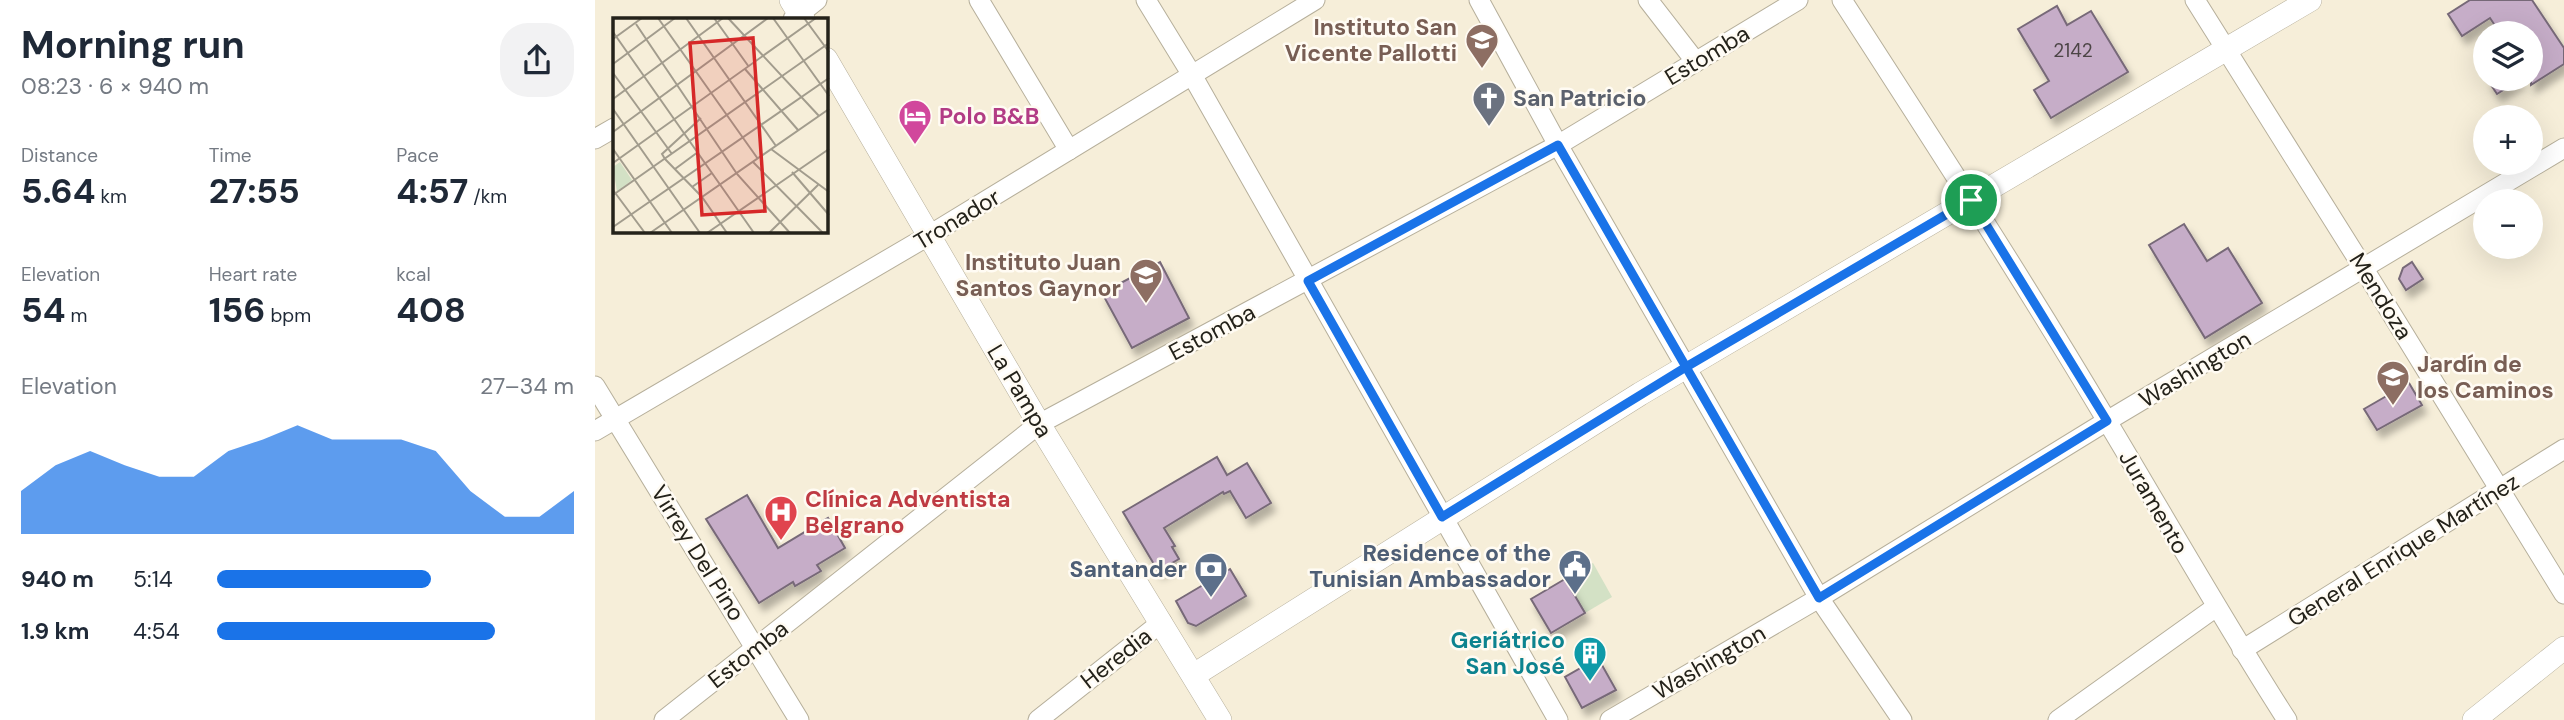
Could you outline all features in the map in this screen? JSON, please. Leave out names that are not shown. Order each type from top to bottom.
[{"type":"street","points":[[979,0],[1069,150]]},
{"type":"street","points":[[1146,0],[1192,75],[1558,720]]},
{"type":"street","points":[[1479,0],[1558,145],[1819,598],[1902,720]]},
{"type":"street","points":[[1648,0],[1696,62]]},
{"type":"street","name":"Estomba","points":[[664,720],[1039,424],[1558,145],[1798,0]]},
{"type":"street","name":"Juramento","points":[[1842,0],[1971,200],[2107,421],[2242,650],[2287,720]]},
{"type":"street","name":"Mendoza","points":[[2195,0],[2564,594]]},
{"type":"street","points":[[1194,675],[1442,517],[1686,367],[2310,0]]},
{"type":"street","name":"Tronador","points":[[595,431],[928,236],[1311,1]]},
{"type":"street","name":"La Pampa","points":[[828,62],[1039,424],[1220,720]]},
{"type":"street","points":[[595,139],[613,129]]},
{"type":"street","name":"Washington","points":[[1610,720],[1819,598],[2107,421],[2564,148]]},
{"type":"street","name":"Virrey Del Pino","points":[[595,386],[799,720]]},
{"type":"street","name":"General Enrique Martínez","points":[[2242,650],[2564,449]]},
{"type":"street","points":[[2058,720],[2216,607]]},
{"type":"street","name":"Heredia","points":[[1038,720],[1162,622]]},
{"type":"street","points":[[2473,720],[2564,648]]},
{"type":"green space","points":[[1593,563],[1612,597],[1585,613],[1565,579]]},
{"type":"building","points":[[2470,0],[2532,0],[2564,48],[2564,64],[2543,77],[2543,21],[2492,21],[2490,18],[2485,21],[2473,21],[2473,29],[2462,36],[2448,14]]},
{"type":"building","points":[[2057,6],[2067,25],[2091,11],[2128,72],[2051,118],[2034,90],[2049,81],[2018,29]]},
{"type":"building","points":[[2184,224],[2207,261],[2228,248],[2262,303],[2205,338],[2149,245]]},
{"type":"building","name":"Instituto Juan Santos Gaynor","points":[[1160,262],[1189,318],[1132,348],[1102,293]]},
{"type":"building","points":[[2412,262],[2423,279],[2406,290],[2399,279],[2403,268]]},
{"type":"building","name":"Jardín de los Caminos","points":[[2409,383],[2422,405],[2377,430],[2364,409]]},
{"type":"building","points":[[1217,457],[1227,475],[1247,463],[1271,503],[1246,518],[1230,491],[1224,494],[1223,492],[1164,528],[1179,559],[1158,571],[1123,512]]},
{"type":"building","points":[[747,495],[778,548],[828,518],[845,548],[817,565],[821,571],[795,586],[793,582],[759,603],[706,519]]},
{"type":"building","name":"Santander","points":[[1230,569],[1246,596],[1196,626],[1188,623],[1176,601]]},
{"type":"building","points":[[1565,579],[1585,613],[1551,633],[1531,599]]},
{"type":"building","name":"Geriátrico San José","points":[[1598,658],[1616,690],[1582,708],[1565,677]]},
{"type":"place","name":"Instituto San Vicente Pallotti","points":[[1482,70]]},
{"type":"place","name":"San Patricio","points":[[1489,128]]},
{"type":"place","name":"Polo B&B","points":[[915,146]]},
{"type":"place","name":"Instituto Juan Santos Gaynor","points":[[1146,305]]},
{"type":"place","name":"Jardín de los Caminos","points":[[2393,407]]},
{"type":"place","name":"Clínica Adventista Belgrano","points":[[781,542]]},
{"type":"place","name":"Residence of the Tunisian Ambassador","points":[[1575,596]]},
{"type":"place","name":"Santander","points":[[1211,599]]},
{"type":"place","name":"Geriátrico San José","points":[[1590,683]]},
{"type":"route","points":[[1971,200],[1686,367],[1558,145],[1308,281],[1442,517],[1686,367],[1819,598],[2107,421],[1971,200]]}]
